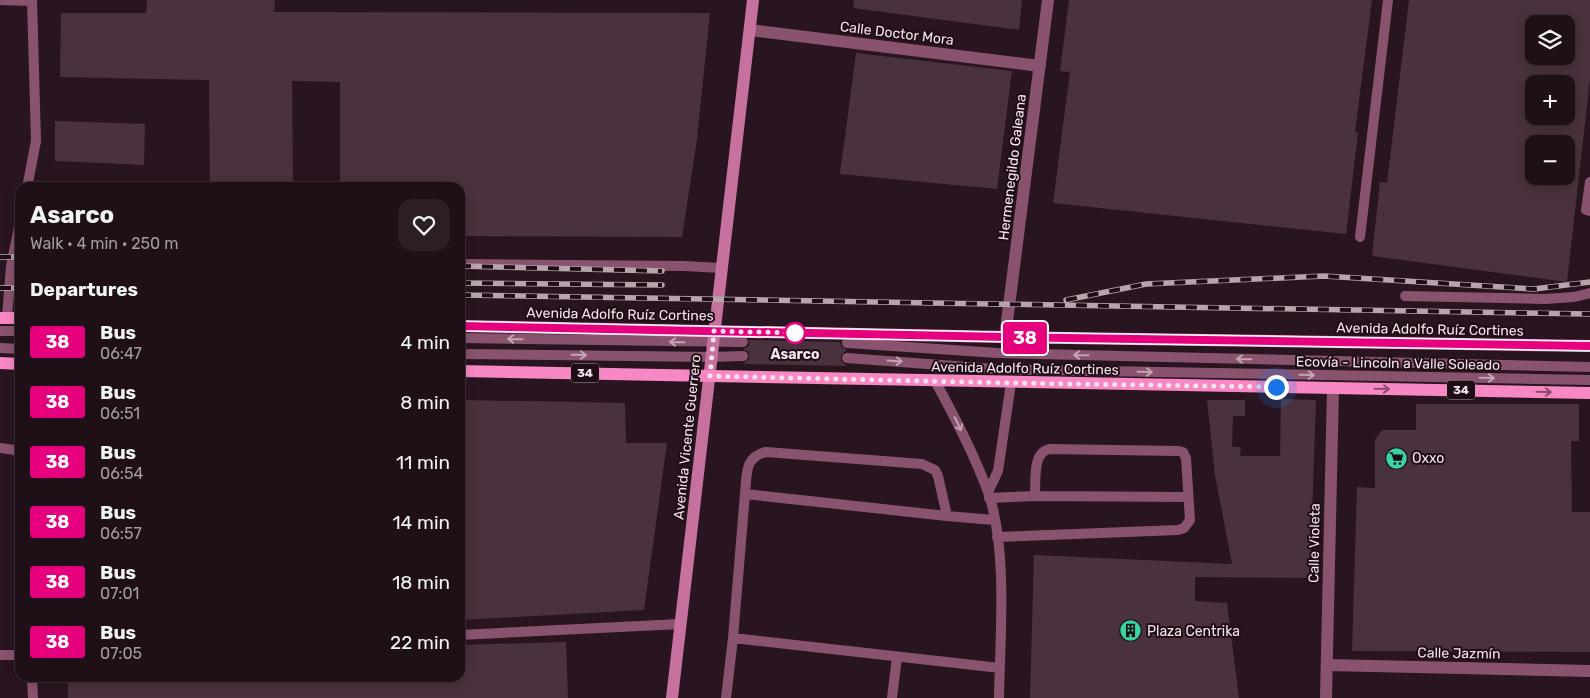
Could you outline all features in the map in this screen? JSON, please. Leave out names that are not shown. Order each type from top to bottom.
[{"type":"main road","name":"Avenida Vicente Guerrero","points":[[672,698],[753,0]]},
{"type":"main road","name":"Avenida Adolfo Ruíz Cortines","points":[[465,326],[713,337],[1005,337],[1590,346]]},
{"type":"main road","points":[[0,363],[15,364]]},
{"type":"main road","name":"Avenida Adolfo Ruíz Cortines","points":[[465,371],[1590,393]]},
{"type":"street","name":"Hermenegildo Galeana","points":[[1005,337],[1048,0]]},
{"type":"street","name":"Calle Doctor Mora","points":[[750,30],[1040,66]]},
{"type":"street","name":"Calle Violeta","points":[[1326,698],[1333,388]]},
{"type":"street","name":"Calle Jazmín","points":[[1328,665],[1590,671]]},
{"type":"lane","points":[[0,0],[32,0],[36,142],[28,182]]},
{"type":"lane","points":[[1360,237],[1388,0]]},
{"type":"lane","points":[[1590,182],[1586,210],[1590,210]]},
{"type":"lane","points":[[465,264],[721,268]]},
{"type":"lane","points":[[3,318],[15,270]]},
{"type":"lane","points":[[1405,296],[1545,299],[1590,294]]},
{"type":"lane","points":[[0,331],[15,331]]},
{"type":"lane","points":[[465,338],[713,337],[743,342]]},
{"type":"lane","points":[[847,343],[998,353],[1590,367]]},
{"type":"lane","points":[[0,348],[15,349]]},
{"type":"lane","points":[[465,354],[743,356]]},
{"type":"lane","name":"Ecovía - Lincoln a Valle Soleado","points":[[847,358],[995,369],[1590,380]]},
{"type":"lane","points":[[935,381],[960,427],[988,495],[994,520],[1000,570],[999,698]]},
{"type":"lane","points":[[988,495],[998,471],[1010,383]]},
{"type":"lane","points":[[0,448],[15,450]]},
{"type":"lane","points":[[997,537],[1178,530],[1184,528],[1190,520],[1186,458],[1183,452],[1043,450],[1037,460],[1035,496]]},
{"type":"lane","points":[[726,698],[748,465],[756,455],[766,452],[922,464],[935,470],[938,476],[947,516]]},
{"type":"lane","points":[[745,494],[994,520]]},
{"type":"lane","points":[[988,495],[1188,497]]},
{"type":"lane","points":[[465,635],[680,624]]},
{"type":"lane","points":[[733,638],[1000,668]]},
{"type":"lane","points":[[0,655],[15,655]]},
{"type":"lane","points":[[892,698],[897,657]]},
{"type":"lane","points":[[32,682],[33,698]]},
{"type":"building","points":[[147,0],[275,0],[274,12],[710,13],[697,139],[682,237],[465,236],[465,182],[340,182],[340,82],[292,81],[293,182],[210,182],[209,80],[60,77],[61,13],[146,13]]},
{"type":"building","points":[[854,0],[1022,0],[1019,30],[853,8]]},
{"type":"building","points":[[1069,0],[1372,0],[1355,132],[1358,133],[1346,234],[1053,203],[1070,72],[1060,71]]},
{"type":"building","points":[[1409,0],[1590,0],[1590,79],[1567,282],[1372,256],[1380,182],[1387,183]]},
{"type":"building","points":[[856,53],[1012,71],[997,189],[840,174]]},
{"type":"building","points":[[55,121],[145,124],[144,165],[55,161]]},
{"type":"building","name":"Asarco","points":[[749,340],[840,342],[841,346],[847,350],[841,355],[841,361],[847,366],[743,364],[749,359],[749,352],[743,349],[749,346]]},
{"type":"building","name":"Plaza Centrika","points":[[1281,399],[1316,400],[1310,578],[1195,577],[1195,601],[1227,603],[1239,698],[1030,698],[1034,555],[1232,564],[1215,475],[1207,400],[1245,400],[1245,416],[1233,416],[1232,447],[1241,447],[1240,456],[1280,456]]},
{"type":"building","points":[[465,400],[625,403],[626,443],[667,443],[644,610],[465,620]]},
{"type":"building","points":[[1416,404],[1579,404],[1579,441],[1571,441],[1572,512],[1590,512],[1590,652],[1352,651],[1357,487],[1375,488],[1375,440],[1382,430],[1416,430]]},
{"type":"building","points":[[566,642],[568,698],[68,698],[68,682],[465,682],[465,645]]},
{"type":"railway","points":[[0,257],[15,257]]},
{"type":"railway","points":[[465,266],[662,271]]},
{"type":"railway","points":[[1066,300],[1146,284],[1324,276],[1534,289],[1590,282]]},
{"type":"railway","points":[[465,283],[662,285]]},
{"type":"railway","points":[[0,288],[15,288]]},
{"type":"railway","points":[[465,295],[1590,314]]},
{"type":"bus line","name":"38","points":[[465,326],[1590,346]]},
{"type":"place","name":"Asarco","points":[[795,333]]},
{"type":"place","name":"Oxxo","points":[[1396,458]]},
{"type":"place","name":"Plaza Centrika","points":[[1131,631]]},
{"type":"route","points":[[795,333],[714,331],[710,376],[1276,387]]}]
